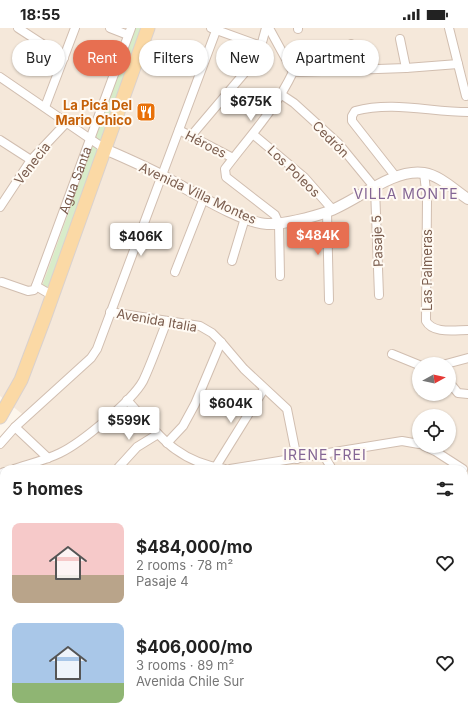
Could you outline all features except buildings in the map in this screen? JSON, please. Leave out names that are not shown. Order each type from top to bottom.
[{"type":"main road","name":"Agua Santa","points":[[0,417],[21,380],[148,28]]},
{"type":"street","points":[[18,28],[36,40]]},
{"type":"street","points":[[65,55],[75,28]]},
{"type":"street","points":[[110,28],[130,32]]},
{"type":"street","points":[[263,40],[266,28]]},
{"type":"street","points":[[269,28],[282,52]]},
{"type":"street","points":[[449,28],[466,96]]},
{"type":"street","points":[[0,444],[15,427],[91,358],[97,349],[215,29],[245,40]]},
{"type":"street","name":"Agua Santa","points":[[36,286],[130,32]]},
{"type":"street","points":[[400,39],[406,68]]},
{"type":"street","points":[[379,69],[458,64]]},
{"type":"street","points":[[46,107],[57,76]]},
{"type":"street","points":[[191,136],[242,76]]},
{"type":"street","points":[[280,276],[279,224],[271,210],[226,177],[224,173],[225,169],[233,158],[254,135],[282,95],[291,76]]},
{"type":"street","points":[[0,77],[46,107],[105,149]]},
{"type":"street","name":"Cedrón","points":[[282,95],[294,103],[338,143],[375,188]]},
{"type":"street","points":[[396,177],[352,121],[352,116],[355,111],[388,106],[468,112]]},
{"type":"street","name":"Venecia","points":[[0,206],[31,160],[67,122]]},
{"type":"street","name":"Héroes","points":[[178,130],[233,158]]},
{"type":"street","name":"Los Poleos","points":[[254,135],[304,177],[330,211]]},
{"type":"street","points":[[0,140],[31,160]]},
{"type":"street","name":"Avenida Villa Montes","points":[[105,149],[162,175],[245,218],[266,224],[279,224],[330,211],[396,177],[410,173],[424,174],[442,180],[468,199]]},
{"type":"street","name":"Las Palmeras","points":[[424,174],[427,199],[426,321],[429,327],[434,329],[468,330]]},
{"type":"street","name":"Pasaje 5","points":[[375,188],[379,295]]},
{"type":"street","points":[[175,272],[204,198]]},
{"type":"street","points":[[330,211],[330,300]]},
{"type":"street","points":[[232,261],[245,218]]},
{"type":"street","points":[[2,282],[28,291],[34,290],[36,286],[52,296]]},
{"type":"street","name":"Avenida Italia","points":[[110,312],[200,326],[212,332],[264,389],[283,403],[287,409],[297,459]]},
{"type":"street","points":[[26,465],[64,451],[85,436],[127,400],[142,382],[167,321]]},
{"type":"street","points":[[167,444],[183,426],[192,410],[221,342]]},
{"type":"street","points":[[392,354],[412,361]]},
{"type":"street","points":[[456,361],[468,358]]},
{"type":"street","points":[[217,465],[264,389]]},
{"type":"street","points":[[456,391],[458,393],[468,394]]},
{"type":"street","points":[[127,400],[167,444],[179,454],[207,465]]},
{"type":"street","points":[[15,427],[48,458]]},
{"type":"street","points":[[120,465],[137,447],[158,434]]},
{"type":"street","points":[[257,465],[402,441],[412,443]]},
{"type":"street","points":[[440,453],[458,465]]},
{"type":"street","points":[[323,454],[330,465]]},
{"type":"shaded area","points":[[0,28],[468,28],[468,465],[0,465],[0,449],[27,418],[0,396]]},
{"type":"green space","points":[[135,28],[147,28],[143,40],[139,40],[139,51],[131,74],[131,40]]},
{"type":"green space","points":[[118,76],[130,76],[52,299],[41,289]]},
{"type":"place","name":"La Picá Del Mario Chico","points":[[146,112]]},
{"type":"district","name":"VILLA MONTE","points":[[406,193]]},
{"type":"district","name":"IRENE FREI","points":[[325,454]]}]
